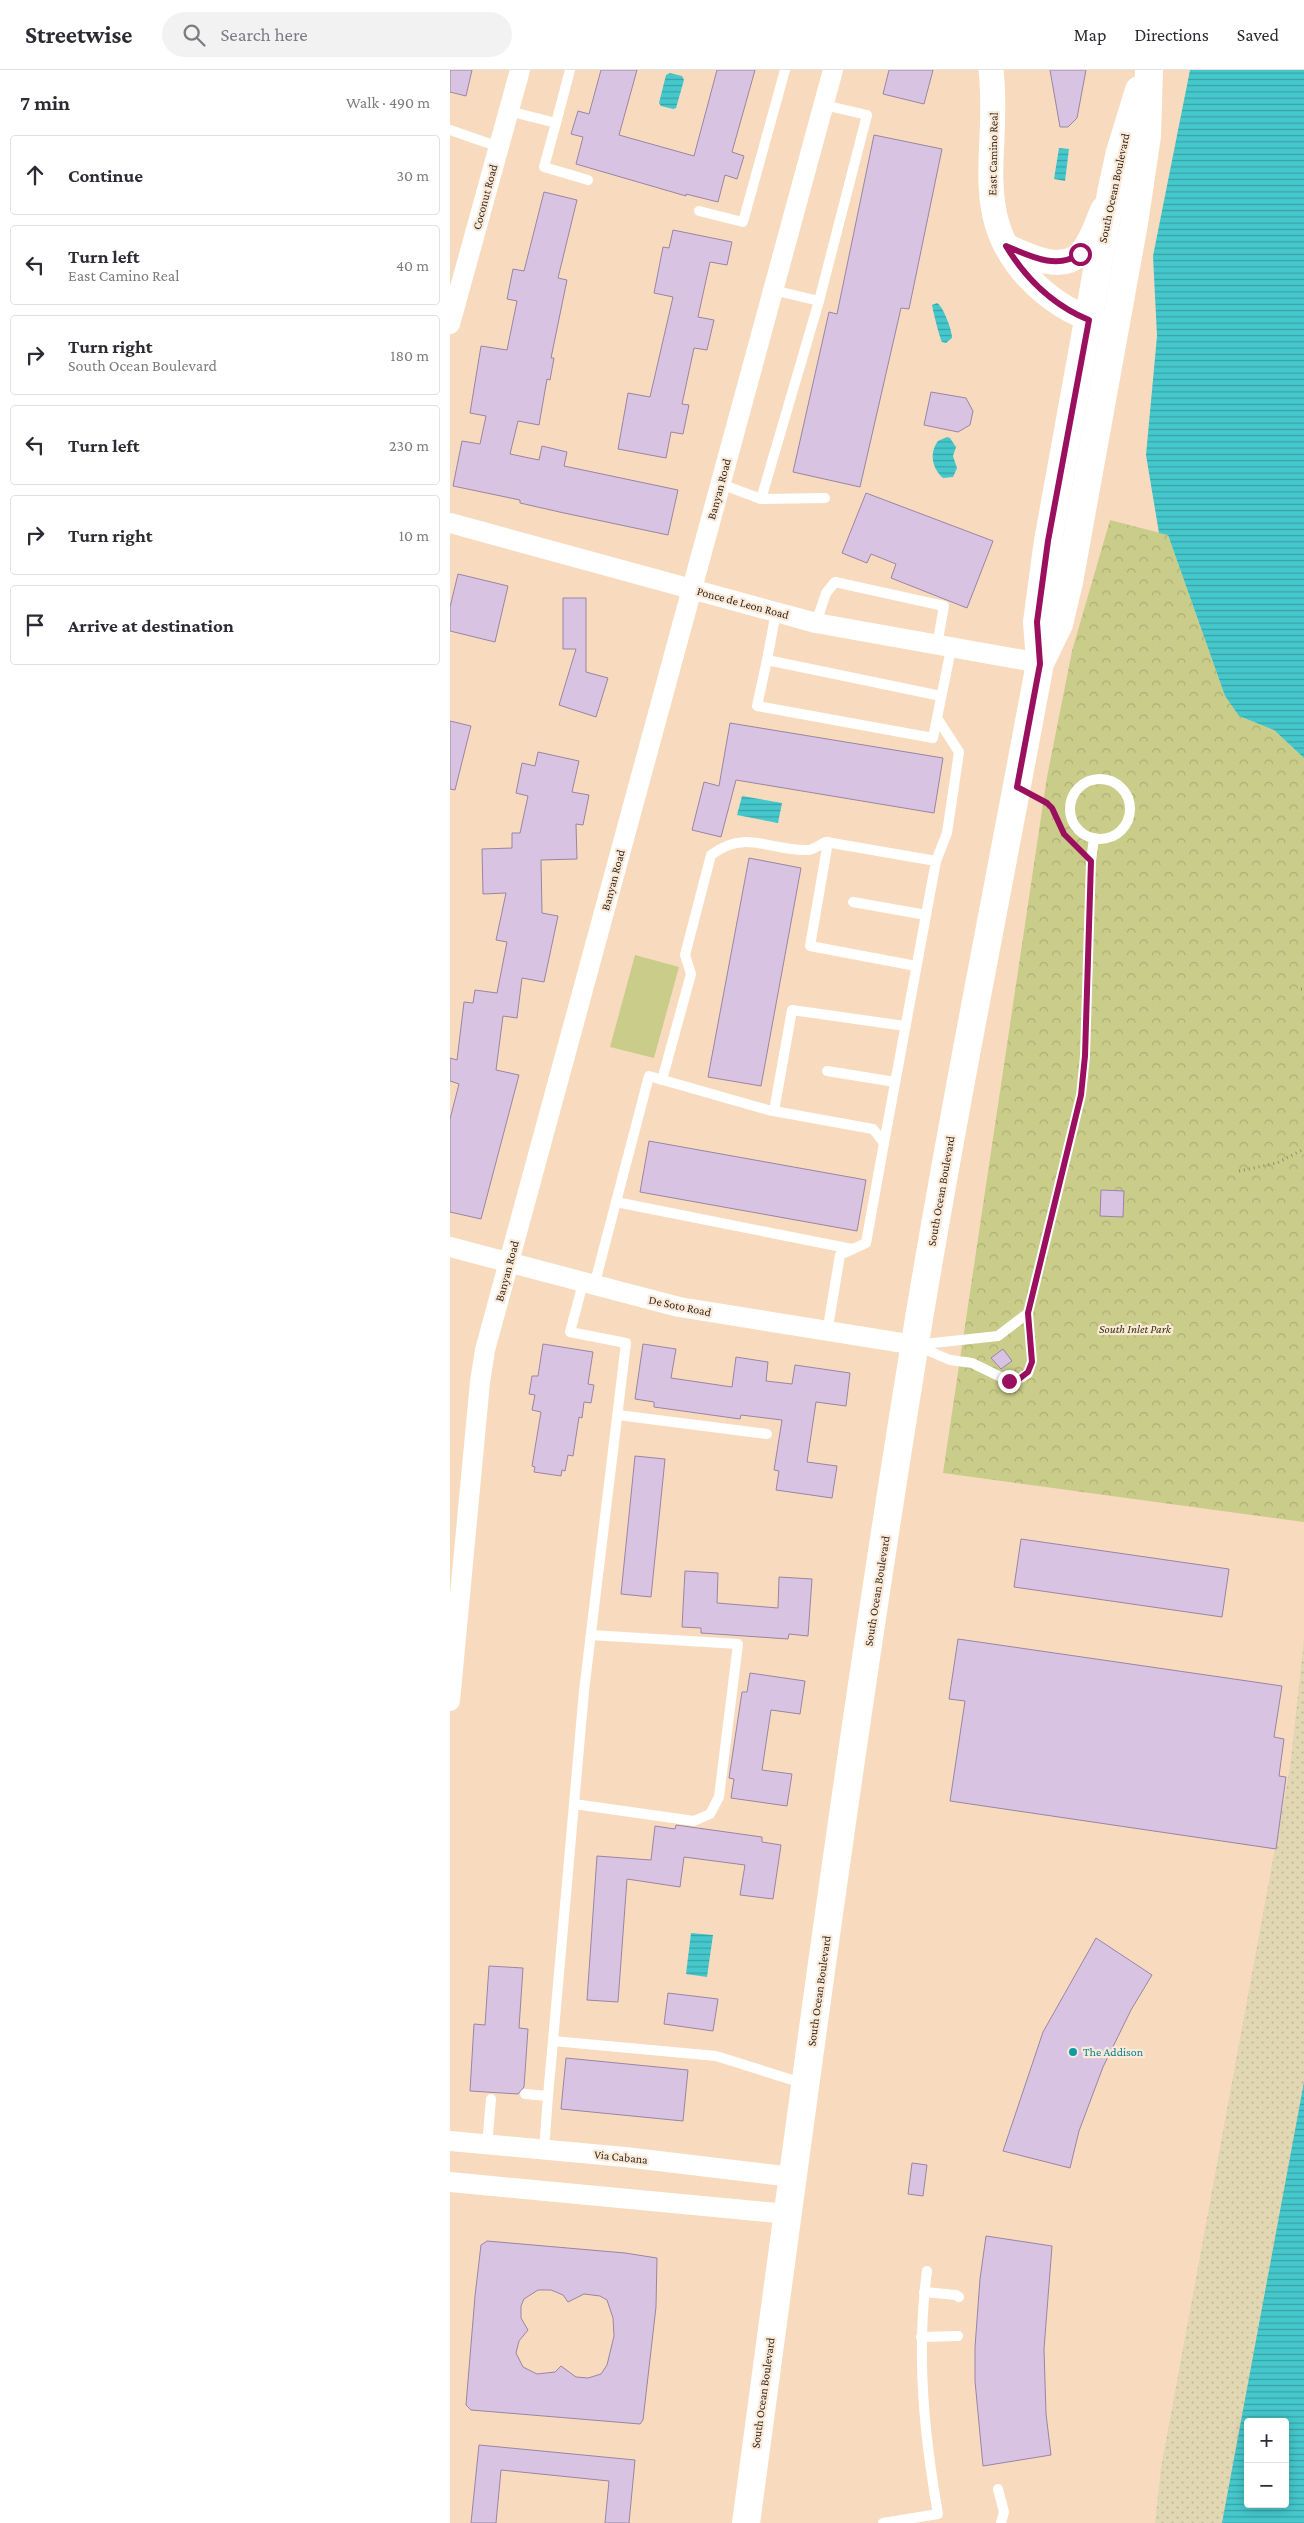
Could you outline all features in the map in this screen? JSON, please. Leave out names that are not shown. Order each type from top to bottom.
[{"type":"main road","name":"South Ocean Boulevard","points":[[746,2523],[792,2176],[867,1653],[915,1345],[949,1144],[1040,664],[1037,622],[1048,541],[1112,188],[1134,102],[1148,70]]},
{"type":"main road","name":"South Ocean Boulevard","points":[[1040,664],[1059,624],[1069,582],[1116,326],[1147,136],[1148,70]]},
{"type":"street","name":"Coconut Road","points":[[450,324],[520,70]]},
{"type":"street","name":"Banyan Road","points":[[450,1700],[480,1382],[485,1350],[833,70]]},
{"type":"street","name":"East Camino Real","points":[[991,70],[994,108],[990,194],[993,212],[1006,246],[1024,274],[1066,309],[1089,320],[1116,326]]},
{"type":"street","points":[[1006,246],[1044,261],[1065,261],[1075,257],[1087,245],[1112,188]]},
{"type":"street","name":"Ponce de Leon Road","points":[[450,524],[816,623],[944,648],[1040,664]]},
{"type":"street","name":"De Soto Road","points":[[450,1246],[588,1284],[698,1311],[915,1345]]},
{"type":"street","name":"Via Cabana","points":[[450,2141],[792,2176]]},
{"type":"street","points":[[450,2182],[788,2214]]},
{"type":"lane","points":[[570,70],[544,167],[588,180]]},
{"type":"lane","points":[[699,211],[743,222],[785,70]]},
{"type":"lane","points":[[761,499],[819,301],[868,115],[824,105]]},
{"type":"lane","points":[[509,111],[556,123]]},
{"type":"lane","points":[[450,130],[499,147]]},
{"type":"lane","points":[[773,290],[819,301]]},
{"type":"lane","points":[[721,484],[761,499],[826,498]]},
{"type":"lane","points":[[776,612],[757,706],[933,738],[941,696],[944,606],[835,582],[826,593],[816,623]]},
{"type":"lane","points":[[767,660],[941,696]]},
{"type":"lane","points":[[827,1332],[840,1255],[866,1243],[936,861],[947,833],[960,752],[937,718]]},
{"type":"lane","points":[[1102,778],[1114,781],[1124,789],[1130,800],[1130,812],[1126,824],[1118,833],[1106,838],[1094,838],[1082,833],[1075,826],[1070,806],[1072,797],[1079,786],[1090,780],[1102,778]]},
{"type":"lane","points":[[915,1345],[950,1360],[972,1363],[1009,1381],[1019,1379],[1028,1372],[1032,1362],[1028,1313],[1081,1095],[1085,1056],[1091,861],[1094,838]]},
{"type":"lane","points":[[662,1080],[691,974],[685,955],[711,855],[725,844],[746,841],[810,850],[828,842],[936,861]]},
{"type":"lane","points":[[828,842],[810,946],[916,966]]},
{"type":"lane","points":[[853,902],[926,915]]},
{"type":"lane","points":[[774,1111],[792,1010],[905,1026]]},
{"type":"lane","points":[[826,1071],[895,1082]]},
{"type":"lane","points":[[544,2150],[574,1804],[626,1343],[570,1332],[616,1202],[649,1076],[774,1111],[873,1129],[884,1143]]},
{"type":"lane","points":[[616,1202],[852,1249]]},
{"type":"lane","points":[[915,1345],[998,1336],[1028,1313]]},
{"type":"lane","points":[[618,1415],[767,1434]]},
{"type":"lane","points":[[574,1804],[694,1821],[710,1814],[720,1797],[738,1644],[592,1635]]},
{"type":"lane","points":[[553,2041],[716,2056],[806,2084]]},
{"type":"lane","points":[[525,2094],[548,2096]]},
{"type":"lane","points":[[486,2145],[491,2099]]},
{"type":"lane","points":[[883,2523],[940,2519],[923,2416],[921,2338],[927,2272]]},
{"type":"lane","points":[[924,2292],[956,2295],[959,2297]]},
{"type":"lane","points":[[921,2338],[958,2336]]},
{"type":"lane","points":[[998,2489],[1004,2512],[1001,2523]]},
{"type":"path","points":[[1017,787],[1047,803],[1052,808],[1064,834],[1091,861]]},
{"type":"path","points":[[1239,1171],[1277,1163],[1304,1150]]},
{"type":"green space","name":"South Inlet Park","points":[[1110,520],[1168,535],[1225,696],[1239,716],[1274,730],[1304,758],[1304,1522],[943,1473],[1047,777],[1072,651]]},
{"type":"green space","points":[[635,955],[679,967],[654,1058],[610,1047]]},
{"type":"sand","points":[[1304,1640],[1304,2523],[1155,2523],[1161,2468],[1290,1767]]},
{"type":"water","points":[[1190,70],[1304,70],[1304,758],[1274,730],[1239,716],[1225,696],[1168,535],[1159,533],[1146,455],[1157,336],[1153,256]]},
{"type":"water","points":[[670,73],[682,76],[684,80],[676,108],[673,109],[661,106],[659,103],[666,75]]},
{"type":"water","points":[[1059,148],[1069,149],[1065,181],[1054,179]]},
{"type":"water","points":[[937,303],[944,313],[952,334],[952,338],[946,343],[942,342],[932,305]]},
{"type":"water","points":[[947,437],[950,438],[956,447],[953,456],[957,468],[953,477],[943,478],[934,465],[933,450],[938,441]]},
{"type":"water","points":[[742,796],[782,803],[778,823],[737,815]]},
{"type":"water","points":[[691,1933],[713,1935],[707,1977],[686,1974]]},
{"type":"water","points":[[1304,2082],[1304,2523],[1222,2523]]},
{"type":"building","points":[[450,70],[472,70],[466,96],[450,92]]},
{"type":"building","points":[[601,70],[637,70],[619,135],[694,156],[717,70],[755,70],[732,152],[744,156],[737,179],[725,175],[718,202],[686,194],[686,196],[576,164],[583,137],[571,134],[578,111],[589,114]]},
{"type":"building","points":[[889,70],[933,70],[924,104],[883,94]]},
{"type":"building","points":[[1050,70],[1086,70],[1077,118],[1068,127],[1060,127]]},
{"type":"building","points":[[874,135],[942,149],[909,309],[901,308],[860,487],[793,472],[829,312],[837,314]]},
{"type":"building","points":[[544,192],[577,200],[558,278],[567,280],[551,358],[554,358],[550,380],[547,379],[539,425],[518,421],[510,454],[539,460],[542,446],[567,452],[564,466],[678,490],[668,535],[520,503],[520,500],[453,486],[462,441],[480,444],[486,416],[470,413],[481,346],[507,350],[517,301],[507,299],[513,269],[524,271]]},
{"type":"building","points":[[673,230],[732,242],[727,265],[710,262],[698,317],[714,320],[707,350],[694,348],[682,404],[689,405],[683,434],[671,432],[666,458],[618,449],[628,393],[650,397],[673,297],[654,293],[663,247],[669,248]]},
{"type":"building","points":[[931,392],[966,398],[973,411],[970,425],[958,432],[924,425]]},
{"type":"building","points":[[866,493],[993,541],[967,608],[891,578],[896,564],[871,554],[867,563],[842,553]]},
{"type":"building","points":[[458,574],[508,586],[495,642],[450,631],[450,607]]},
{"type":"building","points":[[563,598],[586,598],[586,672],[608,678],[596,717],[559,705],[576,649],[563,649]]},
{"type":"building","points":[[450,721],[471,726],[455,790],[450,789]]},
{"type":"building","points":[[730,723],[943,758],[934,813],[736,780],[721,837],[692,830],[704,782],[719,786]]},
{"type":"building","points":[[538,752],[579,761],[572,792],[589,795],[583,825],[576,824],[577,859],[541,860],[542,913],[558,916],[544,982],[522,978],[517,1018],[503,1016],[496,1070],[519,1075],[481,1219],[450,1212],[450,1119],[459,1084],[450,1081],[450,1058],[457,1060],[464,1002],[473,1003],[475,990],[497,993],[507,942],[496,940],[506,893],[483,894],[482,849],[512,848],[512,833],[520,833],[528,796],[516,793],[522,763],[535,766]]},
{"type":"building","points":[[749,858],[801,868],[761,1086],[708,1077]]},
{"type":"building","points":[[649,1141],[866,1180],[857,1231],[640,1192]]},
{"type":"building","points":[[1101,1190],[1124,1191],[1123,1217],[1100,1216]]},
{"type":"building","points":[[543,1344],[593,1352],[588,1384],[594,1385],[591,1403],[584,1402],[582,1418],[579,1417],[573,1456],[568,1455],[565,1471],[562,1470],[561,1476],[534,1472],[535,1467],[532,1466],[541,1412],[532,1410],[535,1395],[529,1394],[532,1376],[538,1376]]},
{"type":"building","points":[[643,1344],[676,1349],[671,1378],[732,1387],[736,1357],[768,1362],[766,1381],[792,1384],[795,1365],[850,1373],[846,1406],[816,1402],[807,1462],[837,1466],[832,1498],[776,1490],[779,1471],[774,1470],[782,1420],[741,1415],[740,1419],[654,1407],[654,1402],[635,1399]]},
{"type":"building","points":[[1003,1349],[1012,1361],[1001,1369],[991,1358]]},
{"type":"building","points":[[635,1456],[665,1459],[651,1597],[621,1594]]},
{"type":"building","points":[[1021,1539],[1229,1569],[1222,1617],[1014,1587]]},
{"type":"building","points":[[685,1571],[718,1573],[717,1603],[778,1608],[779,1577],[812,1579],[808,1636],[789,1634],[788,1639],[701,1633],[701,1628],[682,1627]]},
{"type":"building","points":[[958,1639],[1282,1686],[1274,1737],[1284,1739],[1279,1776],[1286,1777],[1276,1849],[950,1801],[965,1701],[949,1699]]},
{"type":"building","points":[[750,1673],[805,1681],[800,1714],[771,1710],[762,1770],[792,1774],[787,1806],[731,1798],[734,1779],[729,1778],[742,1692],[747,1692]]},
{"type":"building","points":[[676,1825],[762,1837],[762,1842],[781,1845],[773,1899],[740,1895],[745,1865],[684,1857],[680,1887],[627,1879],[618,2002],[587,2000],[597,1856],[651,1860],[655,1826],[675,1829]]},
{"type":"building","name":"The Addison","points":[[1096,1938],[1152,1975],[1131,2010],[1103,2067],[1079,2131],[1070,2168],[1003,2151],[1043,2032]]},
{"type":"building","points":[[489,1966],[523,1968],[519,2028],[528,2029],[524,2087],[518,2094],[470,2091],[474,2024],[485,2025]]},
{"type":"building","points":[[668,1993],[718,1999],[713,2031],[664,2024]]},
{"type":"building","points":[[566,2058],[688,2070],[683,2121],[561,2109]]},
{"type":"building","points":[[912,2163],[927,2165],[923,2196],[908,2194]]},
{"type":"building","points":[[986,2236],[1052,2246],[1044,2349],[1046,2414],[1051,2455],[983,2466],[975,2381],[975,2347],[980,2279]]},
{"type":"building","points":[[487,2241],[625,2253],[657,2258],[656,2307],[643,2420],[640,2424],[471,2410],[466,2405],[481,2245]],"holes":[[[538,2290],[551,2290],[563,2295],[568,2302],[584,2294],[600,2296],[607,2300],[613,2318],[614,2336],[607,2365],[601,2374],[588,2378],[576,2377],[561,2366],[555,2372],[537,2374],[523,2367],[516,2353],[519,2341],[528,2330],[521,2318],[521,2306],[524,2299]]]},
{"type":"building","points":[[479,2445],[635,2460],[629,2523],[605,2523],[609,2481],[501,2470],[496,2523],[471,2523]]},
{"type":"place","name":"The Addison","points":[[1073,2052]]},
{"type":"route","points":[[1009,1381],[1019,1379],[1028,1372],[1032,1362],[1028,1313],[1081,1095],[1085,1056],[1091,861],[1064,834],[1052,808],[1047,803],[1017,787],[1040,664],[1037,622],[1048,541],[1089,320],[1066,309],[1046,294],[1024,274],[1006,246],[1044,261],[1065,261],[1080,254]]}]
